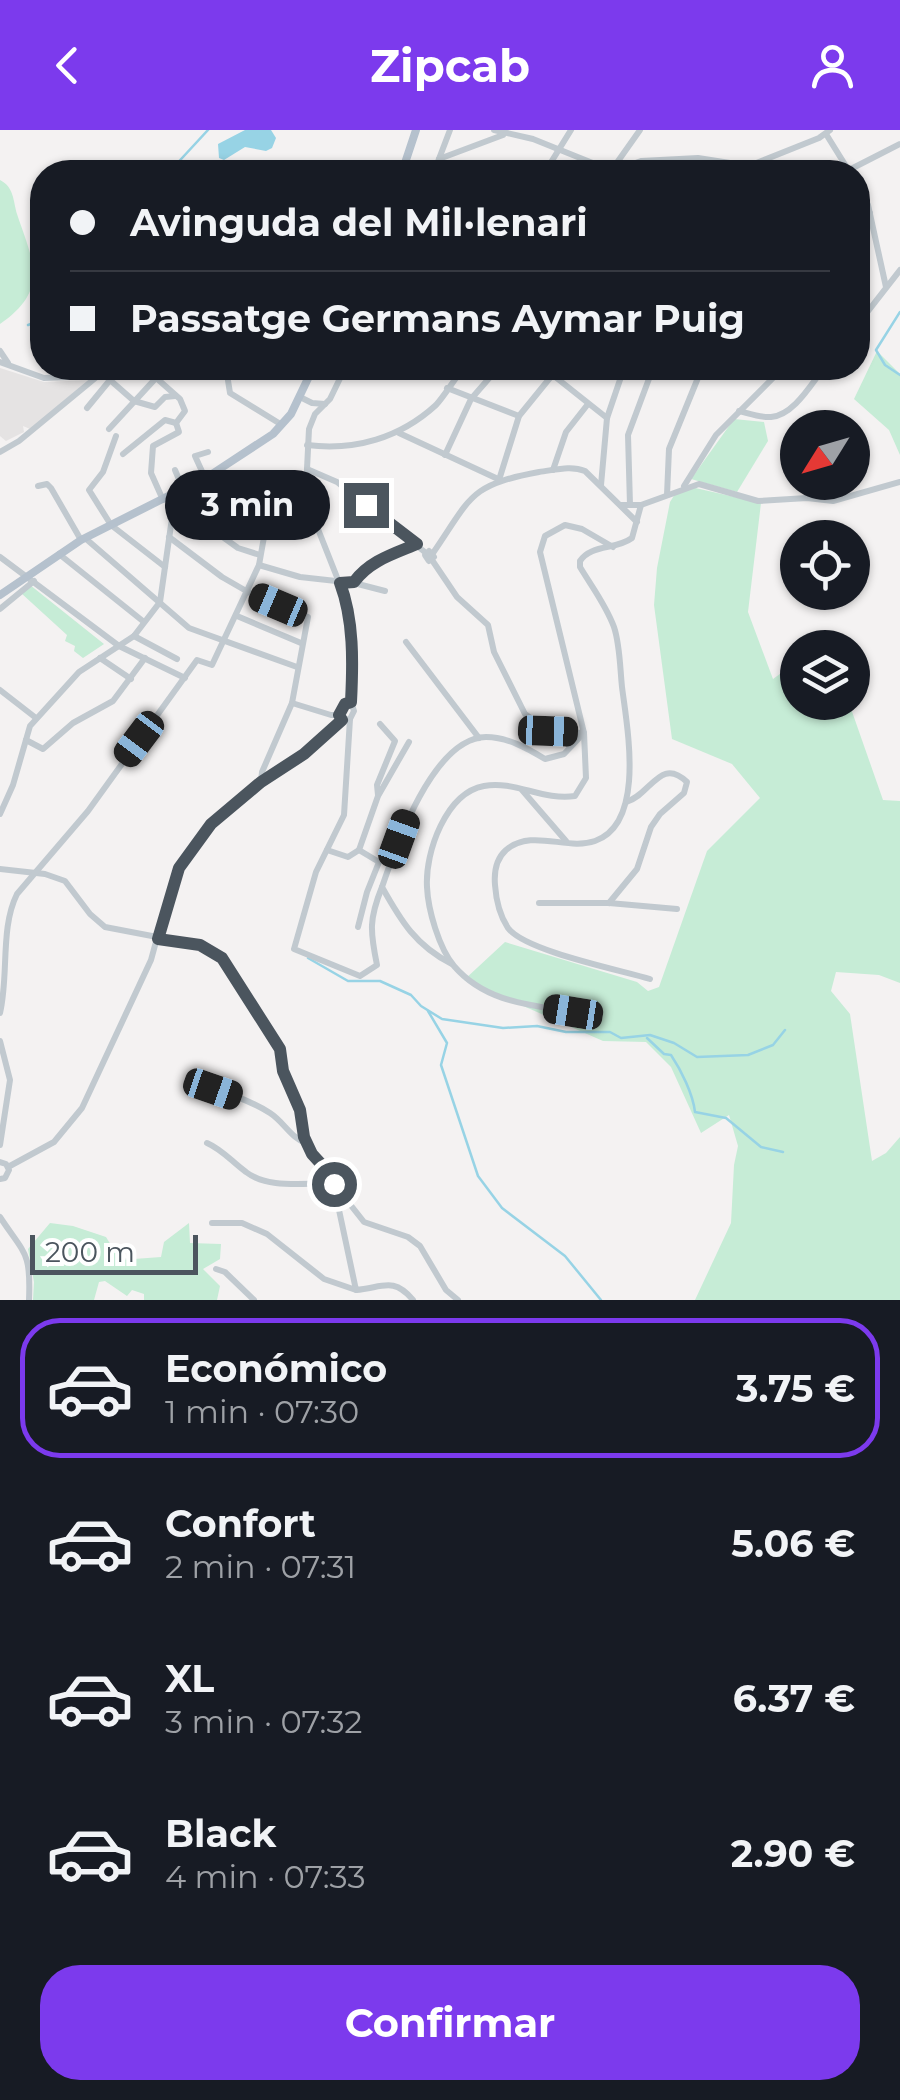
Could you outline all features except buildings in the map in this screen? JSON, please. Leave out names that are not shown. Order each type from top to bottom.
[{"type":"main road","points":[[406,160],[416,130]]},
{"type":"main road","points":[[0,595],[30,578],[58,553],[169,499],[263,441],[283,425],[308,380]]},
{"type":"street","points":[[439,159],[450,130]]},
{"type":"street","points":[[553,160],[572,130]]},
{"type":"street","points":[[623,160],[640,130]]},
{"type":"street","points":[[439,159],[494,132],[515,133],[584,160]]},
{"type":"street","points":[[766,160],[828,132],[842,160]]},
{"type":"street","points":[[870,160],[900,144]]},
{"type":"street","points":[[660,160],[704,160]]},
{"type":"street","points":[[870,214],[886,288]]},
{"type":"street","points":[[870,309],[900,270]]},
{"type":"street","points":[[0,351],[4,364],[30,373]]},
{"type":"street","points":[[0,452],[93,380]]},
{"type":"street","points":[[87,408],[109,380]]},
{"type":"street","points":[[113,380],[134,401],[155,408],[166,397],[177,396]]},
{"type":"street","points":[[109,428],[154,380]]},
{"type":"street","points":[[158,380],[177,396],[185,410],[176,423]]},
{"type":"street","points":[[228,380],[230,394],[283,425]]},
{"type":"street","points":[[339,380],[327,404],[316,414],[307,445],[307,470],[311,508],[346,600],[352,644],[351,702],[345,704],[344,718],[344,815],[316,872],[294,950],[360,976],[377,965],[370,930],[372,911],[407,818],[432,776],[459,748],[490,737],[523,746],[545,758],[564,754],[584,733]]},
{"type":"street","points":[[307,445],[334,448],[399,433],[436,404],[454,380]]},
{"type":"street","points":[[446,455],[471,399],[488,380]]},
{"type":"street","points":[[499,480],[519,416],[548,380]]},
{"type":"street","points":[[564,380],[607,418]]},
{"type":"street","points":[[601,486],[607,418],[620,380]]},
{"type":"street","points":[[626,505],[628,435],[649,380]]},
{"type":"street","points":[[667,496],[669,448],[697,380]]},
{"type":"street","points":[[684,487],[698,460],[738,411],[771,380]]},
{"type":"street","points":[[738,411],[770,418],[783,413],[814,380]]},
{"type":"street","points":[[447,388],[519,416]]},
{"type":"street","points":[[300,397],[327,404]]},
{"type":"street","points":[[312,403],[316,414]]},
{"type":"street","points":[[553,470],[566,432],[588,404]]},
{"type":"street","points":[[122,454],[165,420],[176,423]]},
{"type":"street","points":[[176,423],[179,432],[153,446],[151,473],[169,499],[238,548],[260,555]]},
{"type":"street","points":[[399,433],[499,480]]},
{"type":"street","points":[[89,490],[103,472],[116,436]]},
{"type":"street","points":[[195,516],[222,487],[208,476],[195,456],[208,452]]},
{"type":"street","points":[[430,555],[472,497],[487,484],[553,470],[579,468],[626,505],[637,522]]},
{"type":"street","points":[[175,470],[183,489]]},
{"type":"street","points":[[307,470],[338,482],[430,555],[458,597],[488,625],[494,652],[525,714],[548,731],[584,733]]},
{"type":"street","points":[[485,474],[487,484]]},
{"type":"street","points":[[83,478],[111,525],[165,567]]},
{"type":"street","points":[[626,505],[641,505],[684,487],[707,485],[758,501],[833,501],[900,482]]},
{"type":"street","points":[[38,486],[47,484],[51,488],[83,539],[190,628],[296,668]]},
{"type":"street","points":[[212,497],[231,514]]},
{"type":"street","points":[[222,537],[231,514],[245,497]]},
{"type":"street","points":[[0,814],[36,718],[79,672],[134,636],[160,602],[169,537],[169,499]]},
{"type":"street","points":[[641,505],[632,538],[588,552],[580,561],[616,631],[630,755],[626,802],[618,822],[598,841],[578,844],[534,839],[506,850],[494,870],[496,900],[509,930],[531,945],[650,979]]},
{"type":"street","points":[[0,1012],[4,930],[11,904],[88,811],[197,660],[212,665],[259,565],[264,537],[311,508]]},
{"type":"street","points":[[452,964],[427,887],[430,855],[443,823],[460,797],[483,786],[522,790],[554,799],[574,796],[586,778],[584,733],[540,552],[545,536],[565,525],[582,529],[613,547]]},
{"type":"street","points":[[169,537],[222,578],[308,617],[292,703],[261,782]]},
{"type":"street","points":[[354,582],[382,558],[417,544]]},
{"type":"street","points":[[58,553],[144,622]]},
{"type":"street","points":[[0,557],[119,646],[185,678]]},
{"type":"street","points":[[259,565],[386,591]]},
{"type":"street","points":[[0,609],[30,578]]},
{"type":"street","points":[[237,616],[301,643]]},
{"type":"street","points":[[134,636],[177,659]]},
{"type":"street","points":[[406,642],[479,738]]},
{"type":"street","points":[[100,658],[130,679]]},
{"type":"street","points":[[26,740],[43,749],[72,722],[113,701],[146,658]]},
{"type":"street","points":[[0,690],[36,718]]},
{"type":"street","points":[[292,703],[344,718]]},
{"type":"street","points":[[0,1181],[8,1174],[4,1164],[54,1142],[82,1108],[136,994],[158,939],[179,868],[211,824],[261,782],[304,754],[344,718]]},
{"type":"street","points":[[378,796],[378,785],[396,741],[380,724]]},
{"type":"street","points":[[327,850],[348,857],[359,850],[378,796],[409,742]]},
{"type":"street","points":[[609,903],[636,869],[651,827],[684,793],[687,782],[678,774],[667,772],[656,776],[637,799],[626,802]]},
{"type":"street","points":[[522,790],[566,842]]},
{"type":"street","points":[[358,927],[380,862],[359,850]]},
{"type":"street","points":[[0,868],[65,881],[90,914],[105,926],[200,945],[222,958],[280,1049],[283,1071],[300,1110],[306,1142],[332,1176],[356,1290]]},
{"type":"street","points":[[382,886],[402,924],[427,951],[452,964],[471,981],[500,1000],[573,1012]]},
{"type":"street","points":[[539,903],[609,903],[677,909]]},
{"type":"street","points":[[0,1041],[10,1080],[0,1145]]},
{"type":"street","points":[[202,1086],[273,1114],[296,1139],[306,1142]]},
{"type":"street","points":[[207,1142],[246,1173],[267,1182],[334,1184]]},
{"type":"street","points":[[334,1184],[364,1222],[408,1237],[420,1246],[442,1284],[458,1300]]},
{"type":"street","points":[[0,1217],[18,1238],[26,1256],[29,1300]]},
{"type":"street","points":[[212,1223],[242,1224],[267,1234],[324,1279],[356,1290],[389,1284],[403,1288],[413,1300]]},
{"type":"street","points":[[216,1269],[226,1272],[254,1300]]},
{"type":"shaded area","points":[[0,368],[44,382],[92,380],[30,429],[23,426],[24,432],[6,441],[0,436]]},
{"type":"green space","points":[[0,180],[12,194],[30,254],[30,290],[16,311],[0,324]]},
{"type":"green space","points":[[877,351],[900,374],[900,455],[889,430],[854,399],[863,380],[870,380],[870,366]]},
{"type":"green space","points":[[734,419],[764,422],[768,441],[737,492],[691,479]]},
{"type":"green space","points":[[691,487],[761,503],[748,612],[773,679],[780,674],[780,720],[855,720],[883,800],[900,801],[900,983],[879,975],[836,972],[831,991],[850,1014],[872,1161],[886,1153],[900,1137],[900,1300],[695,1300],[731,1223],[738,1146],[729,1115],[701,1133],[671,1067],[646,1042],[603,1041],[464,980],[505,942],[637,982],[648,991],[659,987],[707,851],[760,798],[732,764],[672,739],[654,605],[657,568],[675,494]]},
{"type":"green space","points":[[30,585],[104,644],[83,658],[74,651],[75,646],[65,641],[67,635],[21,593]]},
{"type":"green space","points":[[50,1223],[106,1237],[120,1260],[161,1257],[164,1242],[189,1223],[190,1243],[221,1244],[220,1259],[203,1269],[220,1286],[217,1300],[144,1300],[144,1294],[132,1290],[127,1296],[105,1281],[99,1282],[94,1300],[33,1300],[28,1249]]},
{"type":"water","points":[[245,130],[271,130],[276,138],[272,148],[266,151],[245,147],[224,160],[219,158],[218,144]]},
{"type":"waterway","points":[[180,160],[208,130]]},
{"type":"waterway","points":[[900,312],[876,350],[885,365],[900,375]]},
{"type":"waterway","points":[[308,958],[348,981],[380,981],[411,995],[442,1019],[503,1028],[537,1026],[566,1032],[610,1032],[621,1038],[650,1035],[697,1057],[748,1055],[773,1045],[785,1030]]},
{"type":"waterway","points":[[428,1011],[447,1043],[441,1065],[478,1176],[502,1208],[565,1256],[601,1300]]},
{"type":"waterway","points":[[647,1038],[664,1054],[671,1055],[686,1082],[695,1112],[726,1118],[761,1147],[783,1152]]},
{"type":"route","points":[[334,1184],[304,1137],[300,1110],[283,1071],[280,1049],[222,958],[200,945],[158,939],[172,883],[211,824],[261,782],[304,754],[342,720],[339,715],[345,704],[351,702],[352,644],[340,583],[354,582],[382,558],[417,544],[366,505]]}]
